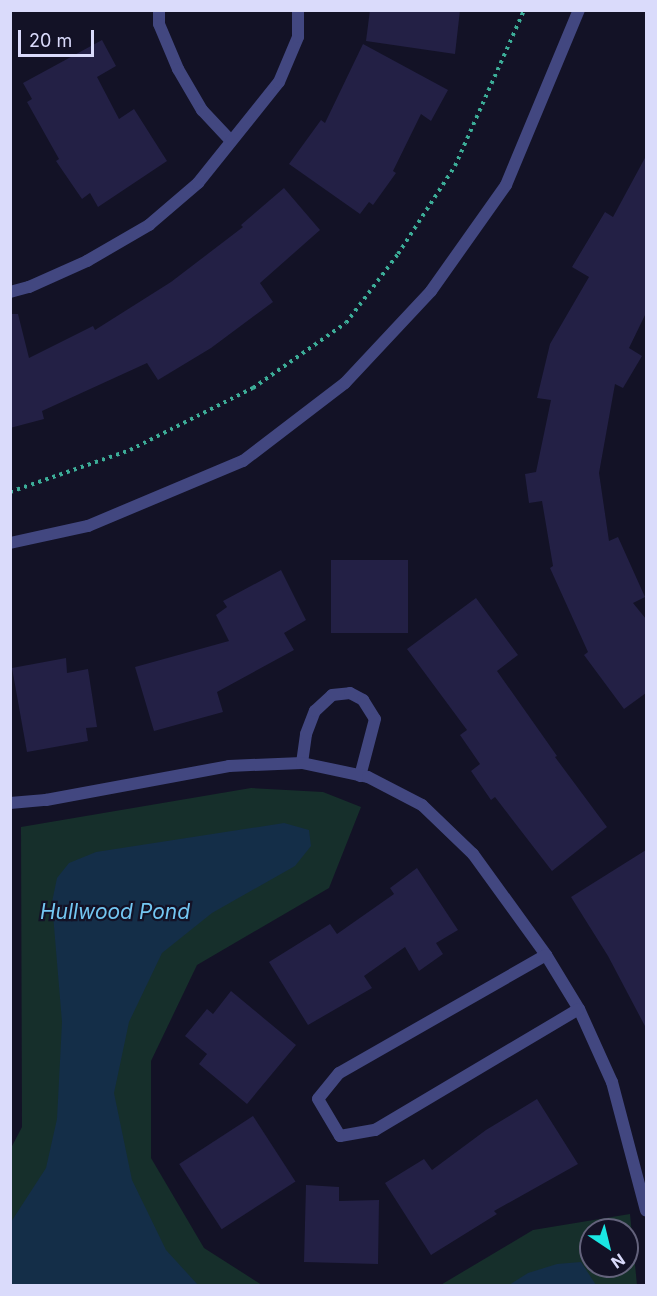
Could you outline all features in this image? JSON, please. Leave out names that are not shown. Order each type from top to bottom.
[{"type":"street","points":[[159,10],[159,24],[178,69],[202,110],[231,141]]},
{"type":"street","points":[[10,292],[87,261],[149,225],[198,183],[279,82],[298,37],[298,10]]},
{"type":"street","points":[[10,543],[88,526],[243,461],[345,382],[431,291],[506,185],[579,10]]},
{"type":"street","points":[[302,763],[306,734],[315,711],[332,695],[350,693],[363,700],[375,719],[364,776]]},
{"type":"street","points":[[10,803],[46,800],[229,766],[302,763],[364,776],[422,805],[472,854],[546,955],[579,1009],[612,1082],[641,1183],[646,1211]]},
{"type":"street","points":[[546,955],[339,1073],[318,1099],[334,1127],[340,1136],[375,1130],[579,1009]]},
{"type":"path","points":[[10,492],[130,450],[243,393],[346,323],[398,254],[455,166],[524,10]]},
{"type":"green space","points":[[251,788],[323,792],[361,807],[329,888],[197,965],[151,1061],[151,1158],[204,1248],[262,1285],[11,1285],[10,1150],[22,1127],[21,827]]},
{"type":"green space","points":[[630,1214],[630,1218],[606,1218]]},
{"type":"green space","points":[[579,1222],[579,1278],[636,1278],[637,1285],[439,1286],[533,1230]]},
{"type":"water","name":"Hullwood Pond","points":[[284,823],[309,830],[311,846],[295,866],[212,913],[162,953],[129,1022],[114,1093],[132,1180],[166,1250],[198,1285],[11,1285],[11,1222],[46,1168],[57,1119],[62,1022],[52,902],[57,878],[69,863],[96,852]]},
{"type":"water","points":[[579,1262],[579,1278],[591,1278],[596,1285],[509,1285],[528,1273],[557,1264]]},
{"type":"building","points":[[370,10],[460,10],[455,54],[366,41]]},
{"type":"building","points":[[102,40],[116,66],[97,77],[119,119],[134,109],[167,161],[98,207],[90,193],[82,199],[56,161],[59,159],[27,102],[32,99],[23,83]]},
{"type":"building","points":[[363,44],[448,90],[431,121],[421,114],[393,171],[396,173],[373,205],[369,202],[360,214],[289,164],[321,120],[325,123]]},
{"type":"building","points":[[646,156],[646,313],[629,348],[642,356],[623,388],[615,384],[599,473],[609,541],[618,537],[645,597],[633,603],[646,619],[646,693],[624,709],[584,655],[588,652],[550,568],[553,566],[542,501],[529,503],[525,474],[536,472],[551,400],[537,398],[550,344],[589,277],[572,267],[605,212],[613,217]]},
{"type":"building","points":[[284,188],[320,230],[260,283],[273,302],[211,348],[158,380],[147,363],[42,411],[44,419],[10,428],[10,314],[18,314],[29,358],[93,326],[95,330],[171,282],[243,227],[241,225]]},
{"type":"building","points":[[331,560],[408,560],[408,633],[331,633]]},
{"type":"building","points":[[281,570],[306,620],[284,633],[294,650],[217,692],[223,712],[154,731],[135,667],[229,641],[216,615],[227,607],[223,601]]},
{"type":"building","points":[[476,598],[518,655],[497,671],[557,756],[555,757],[607,827],[552,871],[495,797],[491,800],[471,771],[480,764],[460,735],[467,730],[407,649]]},
{"type":"building","points":[[66,658],[67,673],[88,669],[97,727],[86,728],[88,741],[27,752],[12,668]]},
{"type":"building","points":[[646,850],[646,1028],[608,956],[571,897]]},
{"type":"building","points":[[417,868],[458,930],[436,943],[443,954],[419,971],[405,947],[364,976],[372,988],[308,1025],[269,962],[330,924],[337,934],[394,894],[390,888]]},
{"type":"building","points":[[231,991],[296,1045],[247,1104],[199,1064],[207,1054],[185,1036],[207,1009],[213,1014]]},
{"type":"building","points":[[537,1099],[578,1164],[494,1211],[497,1214],[431,1255],[385,1183],[424,1159],[432,1170],[486,1130]]},
{"type":"building","points":[[253,1116],[295,1181],[222,1229],[179,1164]]},
{"type":"building","points":[[306,1185],[339,1187],[339,1201],[379,1200],[378,1264],[304,1262]]}]
